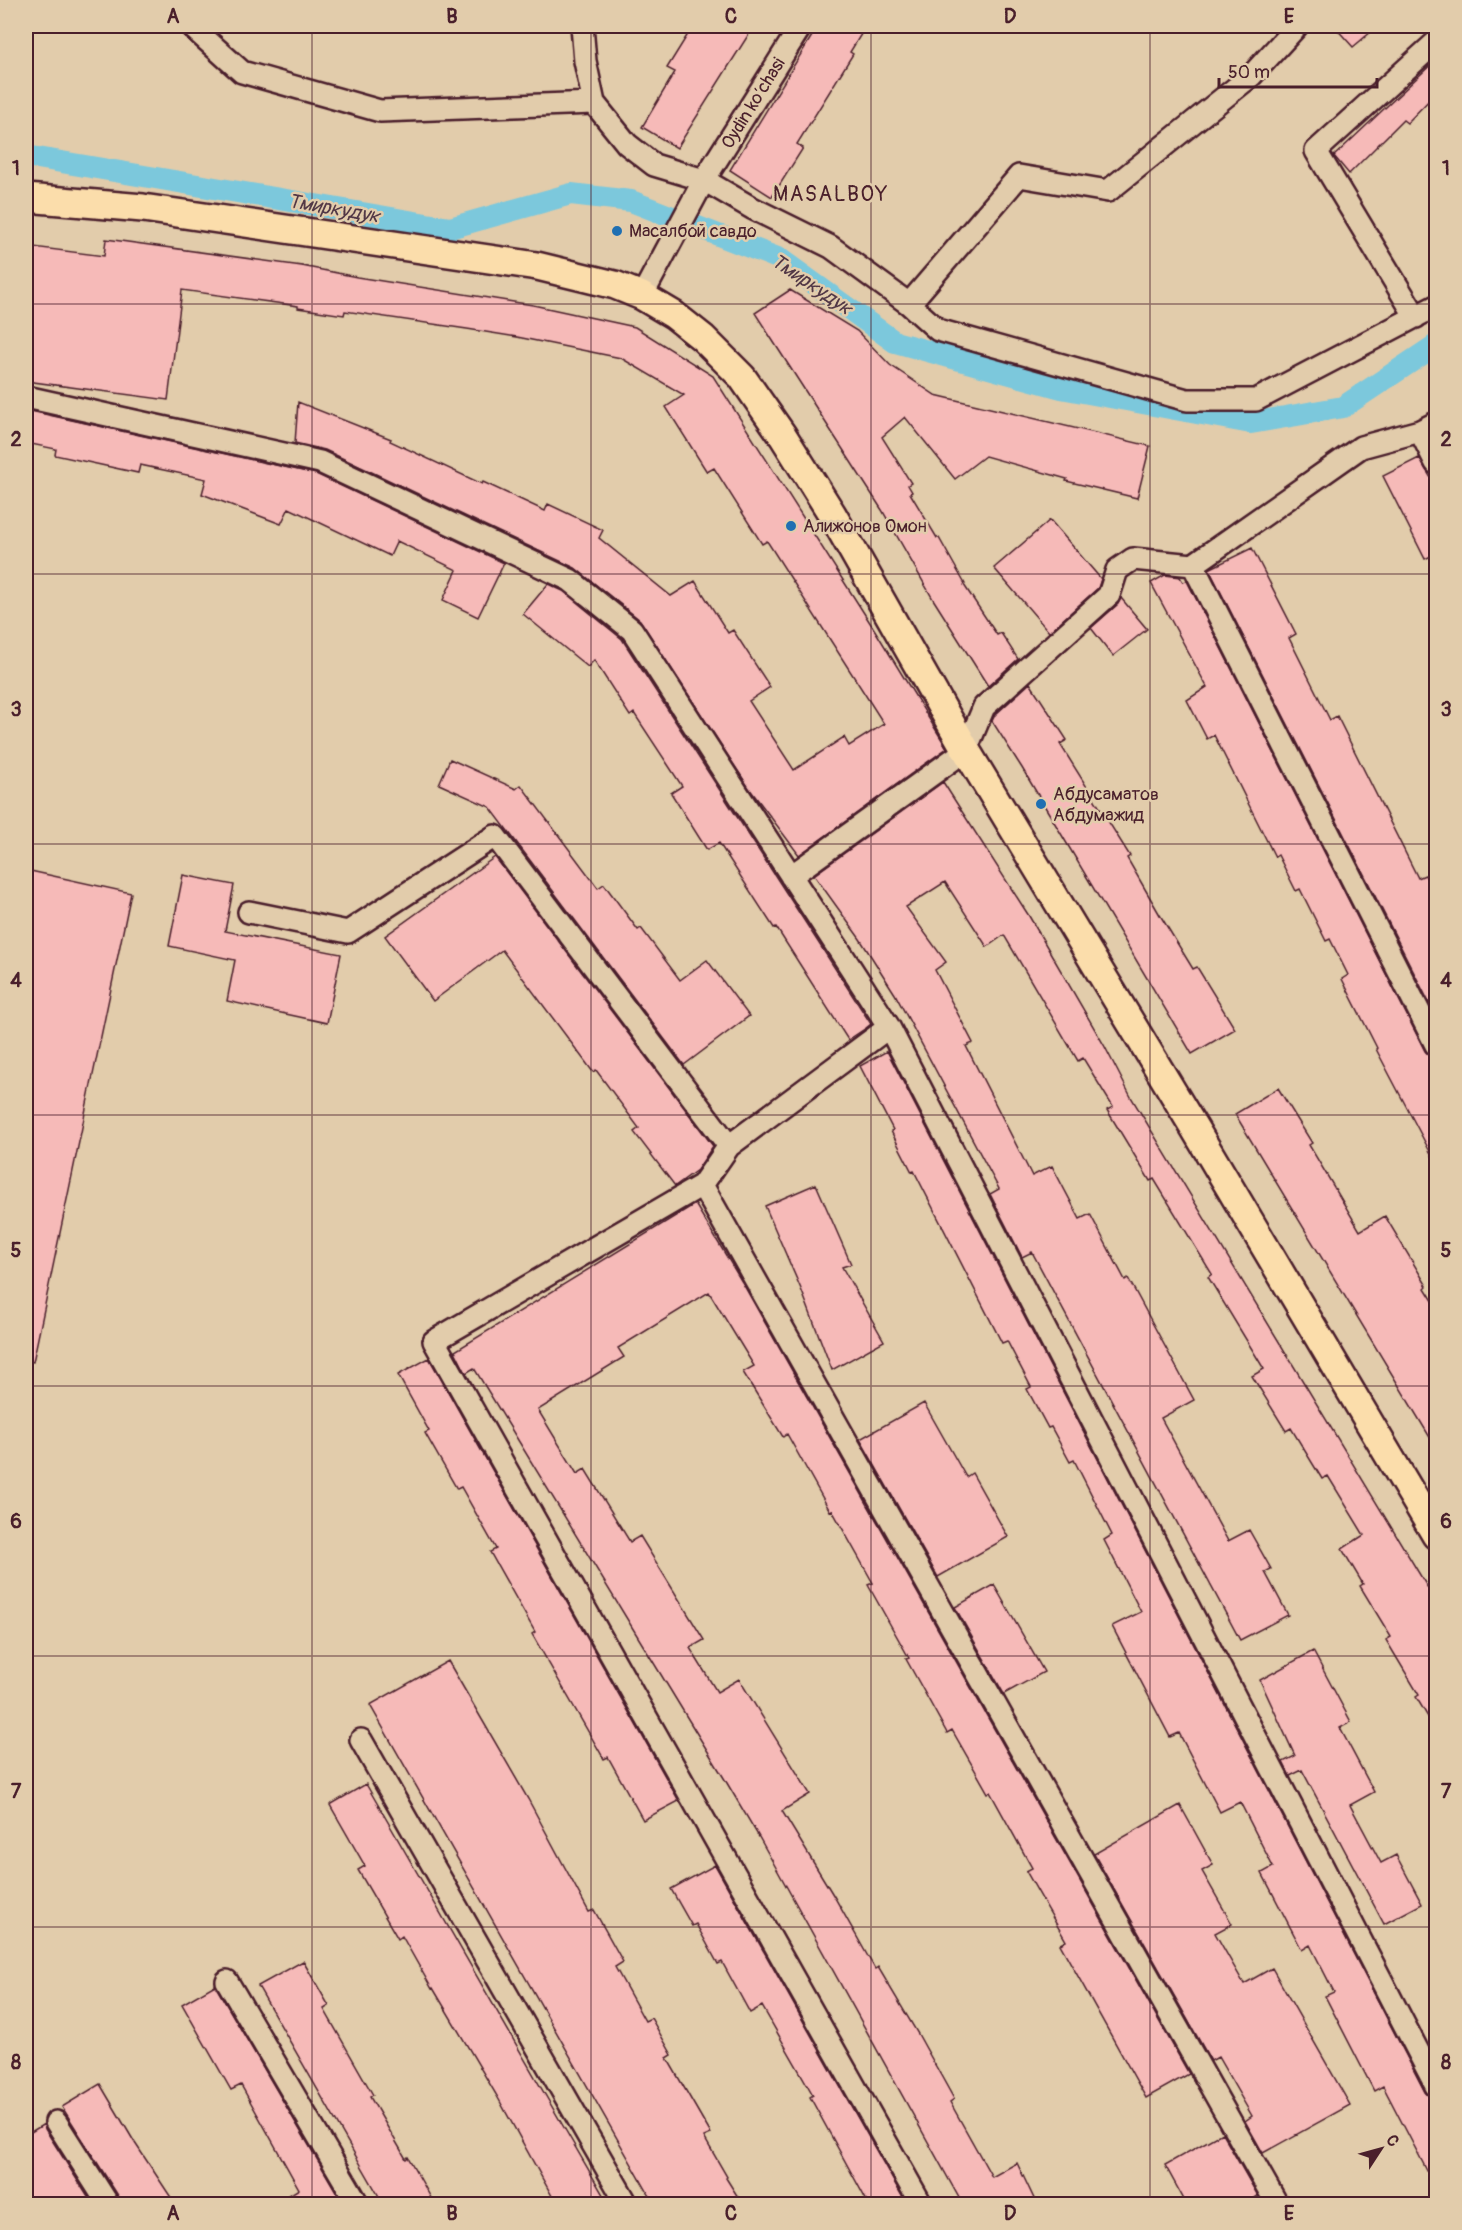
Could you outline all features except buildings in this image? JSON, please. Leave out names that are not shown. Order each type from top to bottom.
[{"type":"main road","points":[[26,198],[143,208],[537,266],[615,285],[642,296],[674,315],[703,338],[742,377],[783,436],[832,514],[966,750],[1437,1535]]},
{"type":"street","points":[[191,26],[242,72],[380,111],[594,103]]},
{"type":"street","points":[[582,26],[585,61],[594,103],[627,144],[654,165],[704,180],[752,208],[831,247],[909,304],[938,330],[1187,400],[1256,400],[1437,306]]},
{"type":"street","name":"Oydin ko‘chasi","points":[[642,296],[704,180],[801,26]]},
{"type":"street","points":[[909,304],[1019,176],[1108,191],[1252,75],[1297,26]]},
{"type":"street","points":[[1416,317],[1316,151],[1437,42]]},
{"type":"street","points":[[26,398],[320,462],[570,580],[632,630],[889,1027],[1437,2086]]},
{"type":"street","points":[[791,876],[966,750],[984,707],[1109,595],[1117,570],[1133,559],[1193,565],[1361,447],[1428,427],[1437,463]]},
{"type":"street","points":[[1193,565],[1437,1045]]},
{"type":"street","points":[[249,912],[348,932],[495,836],[729,1146]]},
{"type":"street","points":[[889,1027],[729,1146],[702,1185],[434,1341],[921,2205]]},
{"type":"street","points":[[702,1185],[1277,2205]]},
{"type":"street","points":[[361,1740],[627,2205]]},
{"type":"street","points":[[227,1981],[358,2205]]},
{"type":"street","points":[[56,2122],[108,2205]]},
{"type":"waterway","name":"Тмиркудук","points":[[26,156],[450,228],[571,194],[631,201],[780,259],[895,342],[1061,388],[1251,423],[1343,407],[1436,345]]},
{"type":"place","name":"Масалбой савдо","points":[[617,231]]},
{"type":"place","name":"Алижонов Омон","points":[[791,526]]},
{"type":"place","name":"Абдусаматов Абдумажид","points":[[1041,804]]},
{"type":"district","name":"MASALBOY","points":[[831,194]]}]
